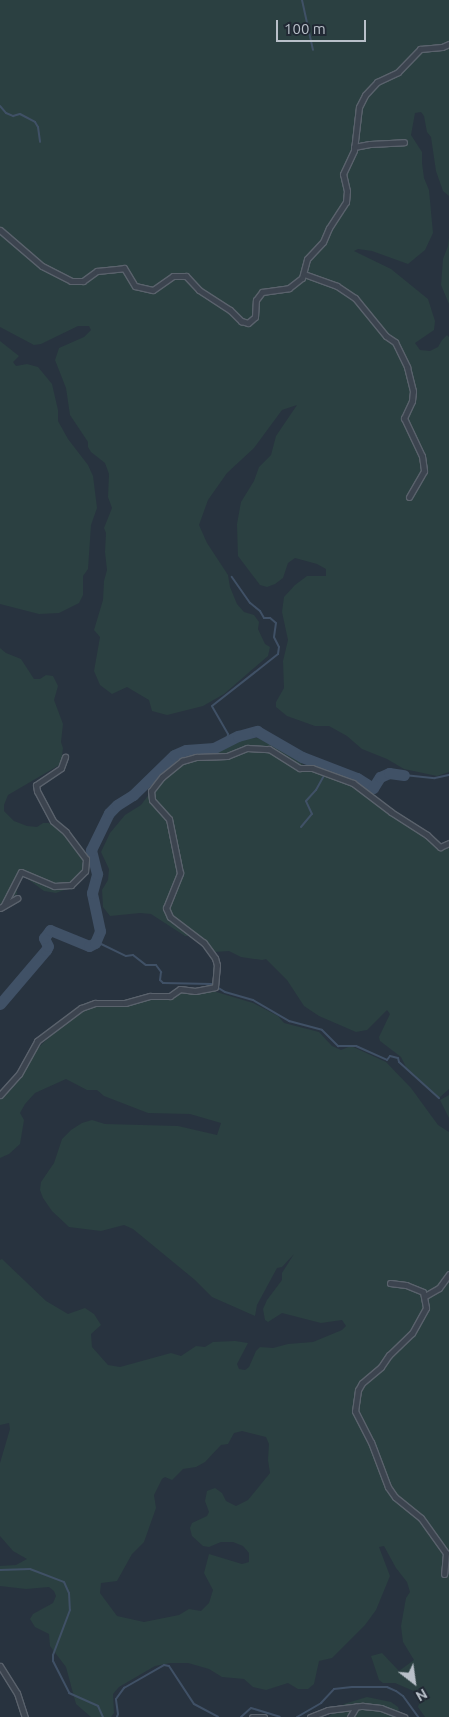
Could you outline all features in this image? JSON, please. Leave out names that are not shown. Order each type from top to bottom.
[{"type":"street","points":[[0,230],[42,266],[71,281],[83,281],[98,271],[124,268],[135,286],[152,290],[172,276],[186,276],[199,290],[230,310],[244,323],[253,321],[256,300],[262,292],[289,288],[299,282],[304,274],[307,259],[323,242],[329,228],[346,202],[347,191],[343,174],[354,148],[359,107],[371,88],[398,72],[420,48],[442,47],[449,44]]},
{"type":"street","points":[[354,148],[370,144],[404,142]]},
{"type":"street","points":[[304,274],[337,286],[355,298],[386,336],[394,342],[407,367],[413,391],[412,401],[404,418],[422,456],[424,471],[409,497]]},
{"type":"street","points":[[0,1094],[19,1074],[37,1041],[81,1008],[95,1003],[125,1003],[150,996],[170,996],[180,989],[195,991],[216,988],[217,966],[215,958],[204,943],[170,916],[166,908],[180,873],[169,819],[152,800],[151,791],[152,786],[182,762],[196,757],[227,756],[247,748],[269,749],[300,768],[312,768],[353,783],[391,812],[427,834],[440,847],[449,843]]},
{"type":"street","points":[[2,906],[21,872],[54,886],[71,885],[85,871],[86,859],[66,832],[53,821],[37,791],[36,785],[61,768],[65,757]]},
{"type":"street","points":[[2,906],[17,898]]},
{"type":"street","points":[[425,1296],[438,1288],[449,1274]]},
{"type":"street","points":[[390,1283],[406,1285],[423,1292],[426,1308],[416,1328],[380,1367],[362,1382],[358,1390],[355,1411],[371,1442],[388,1487],[395,1497],[421,1518],[446,1553],[444,1574]]},
{"type":"street","points":[[0,1666],[17,1693],[25,1717]]},
{"type":"street","points":[[350,1717],[356,1707]]},
{"type":"street","points":[[310,1717],[328,1710],[356,1707],[381,1708],[404,1717]]},
{"type":"street","points":[[252,1717],[264,1717]]},
{"type":"green space","points":[[0,0],[449,0],[449,196],[443,191],[436,171],[431,137],[427,132],[424,116],[421,112],[415,113],[411,135],[422,152],[424,178],[429,190],[433,233],[425,250],[408,264],[372,251],[358,249],[354,251],[391,269],[428,299],[435,321],[434,330],[415,343],[420,350],[430,351],[438,347],[447,335],[449,337],[449,772],[437,776],[404,769],[387,759],[362,749],[347,736],[329,726],[315,726],[287,716],[276,707],[276,702],[284,688],[283,661],[288,640],[282,612],[284,597],[307,576],[326,576],[326,569],[317,564],[295,558],[288,563],[283,578],[267,587],[260,585],[238,556],[237,524],[241,502],[254,481],[259,467],[271,455],[276,436],[297,405],[282,410],[254,448],[227,473],[208,500],[199,525],[207,543],[228,575],[230,587],[237,604],[244,612],[254,615],[259,622],[258,629],[265,644],[270,647],[268,656],[224,694],[203,706],[167,715],[152,711],[149,700],[127,687],[112,694],[100,685],[94,671],[100,637],[94,630],[103,600],[104,581],[107,570],[105,552],[106,533],[104,528],[112,508],[108,497],[109,474],[105,463],[91,452],[88,442],[70,415],[66,388],[55,360],[59,348],[84,337],[91,330],[89,326],[78,326],[41,344],[34,345],[0,327]]},
{"type":"green space","points":[[449,237],[449,304],[441,285],[443,259]]},
{"type":"green space","points":[[0,341],[19,356],[13,362],[16,366],[27,364],[38,367],[52,384],[58,410],[58,421],[68,439],[88,465],[93,476],[97,508],[91,525],[88,569],[83,576],[83,595],[79,603],[59,613],[39,614],[0,604]]},
{"type":"green space","points":[[0,648],[6,653],[21,659],[34,679],[40,679],[46,675],[53,676],[58,686],[54,700],[63,724],[61,764],[8,795],[4,811],[14,821],[27,826],[37,827],[43,823],[49,823],[61,832],[81,856],[84,867],[77,881],[67,889],[56,893],[44,891],[25,877],[21,878],[16,885],[17,894],[0,905]]},
{"type":"green space","points":[[243,739],[266,739],[281,748],[313,772],[349,784],[372,798],[394,818],[427,838],[437,848],[441,849],[449,845],[449,1089],[439,1098],[406,1067],[401,1057],[380,1041],[379,1037],[390,1014],[387,1010],[367,1030],[356,1032],[319,1016],[304,1006],[287,980],[266,959],[241,957],[229,951],[213,952],[198,936],[185,936],[151,914],[140,913],[110,916],[103,907],[102,890],[108,880],[109,869],[101,852],[110,833],[125,815],[141,805],[168,769],[186,757],[221,750]]},
{"type":"green space","points":[[213,991],[253,1003],[278,1016],[284,1023],[319,1032],[332,1046],[341,1050],[351,1046],[386,1062],[411,1088],[438,1125],[449,1132],[449,1717],[425,1717],[418,1707],[421,1697],[416,1692],[395,1683],[383,1683],[379,1680],[371,1656],[382,1653],[399,1671],[414,1660],[403,1642],[401,1626],[406,1598],[410,1592],[407,1582],[396,1568],[384,1546],[379,1547],[390,1576],[376,1610],[365,1625],[332,1658],[319,1661],[314,1684],[308,1689],[298,1689],[288,1683],[266,1690],[253,1687],[244,1679],[222,1677],[209,1669],[188,1663],[170,1663],[155,1666],[119,1687],[113,1694],[114,1713],[111,1717],[91,1717],[76,1704],[66,1667],[50,1646],[49,1634],[35,1627],[30,1619],[33,1614],[53,1603],[56,1596],[54,1591],[49,1587],[26,1589],[0,1586],[0,1566],[16,1565],[27,1559],[13,1551],[0,1536],[0,1463],[10,1429],[9,1423],[0,1425],[0,1260],[2,1259],[46,1301],[68,1314],[85,1308],[94,1314],[101,1325],[91,1334],[92,1347],[108,1365],[120,1367],[171,1353],[181,1356],[196,1346],[205,1347],[213,1342],[235,1341],[248,1343],[237,1364],[239,1369],[245,1370],[249,1367],[256,1351],[260,1347],[273,1348],[288,1344],[313,1342],[342,1330],[346,1326],[342,1320],[321,1323],[282,1313],[268,1322],[265,1320],[263,1309],[267,1300],[282,1280],[282,1273],[294,1254],[282,1267],[277,1268],[257,1305],[255,1316],[212,1297],[195,1280],[133,1229],[124,1225],[101,1231],[69,1227],[52,1211],[43,1198],[40,1190],[41,1182],[54,1163],[62,1139],[82,1123],[92,1120],[105,1124],[178,1126],[217,1135],[221,1123],[190,1114],[148,1113],[104,1096],[97,1090],[87,1090],[66,1079],[35,1093],[25,1104],[20,1113],[24,1120],[20,1144],[9,1154],[0,1158],[0,1098],[16,1082],[37,1049],[70,1017],[94,1005],[130,1005],[181,992]],"holes":[[[242,1431],[266,1437],[269,1444],[268,1460],[270,1473],[248,1500],[236,1506],[226,1501],[222,1493],[215,1488],[207,1491],[205,1501],[209,1512],[207,1516],[192,1523],[190,1528],[192,1536],[203,1546],[209,1547],[221,1542],[233,1542],[243,1546],[249,1553],[249,1562],[242,1564],[209,1554],[204,1573],[213,1590],[209,1603],[201,1611],[189,1609],[179,1615],[144,1622],[117,1616],[100,1593],[101,1583],[117,1581],[132,1554],[144,1542],[156,1508],[154,1495],[162,1479],[165,1477],[172,1480],[183,1469],[196,1467],[205,1462],[221,1445],[228,1444],[234,1433]]]},
{"type":"green space","points":[[449,1095],[449,1118],[440,1100]]},
{"type":"green space","points":[[367,1697],[391,1702],[398,1707],[401,1717],[328,1717],[344,1704]]},
{"type":"waterway","points":[[302,0],[313,50]]},
{"type":"waterway","points":[[0,106],[6,113],[13,116],[20,114],[35,122],[38,127],[40,142]]},
{"type":"waterway","points":[[227,743],[228,734],[212,706],[278,654],[279,647],[274,637],[276,623],[270,618],[264,618],[260,611],[250,603],[232,577]]},
{"type":"waterway","points":[[0,1004],[46,950],[48,946],[44,938],[50,930],[89,946],[95,943],[100,931],[92,893],[97,874],[91,850],[109,813],[117,805],[133,795],[174,755],[186,750],[214,748],[238,736],[257,731],[302,757],[357,778],[373,788],[380,777],[389,773],[404,775]]},
{"type":"waterway","points":[[301,827],[312,814],[306,801],[316,790],[328,768]]},
{"type":"waterway","points":[[404,775],[435,778],[449,775]]},
{"type":"waterway","points":[[95,941],[126,956],[133,955],[146,965],[156,965],[161,972],[160,980],[163,983],[212,984],[225,992],[253,1000],[289,1021],[322,1030],[338,1046],[356,1046],[387,1060],[390,1056],[398,1058],[399,1062],[439,1098]]},
{"type":"waterway","points":[[0,1570],[30,1569],[64,1582],[69,1593],[70,1610],[53,1655],[53,1661],[69,1693],[98,1706],[103,1717]]},
{"type":"waterway","points":[[117,1717],[116,1699],[124,1688],[164,1665],[169,1666],[194,1704],[218,1717]]},
{"type":"waterway","points":[[297,1717],[321,1703],[334,1689],[352,1687],[387,1687],[396,1691],[403,1696],[418,1717]]},
{"type":"waterway","points":[[241,1717],[251,1708],[280,1717]]}]
